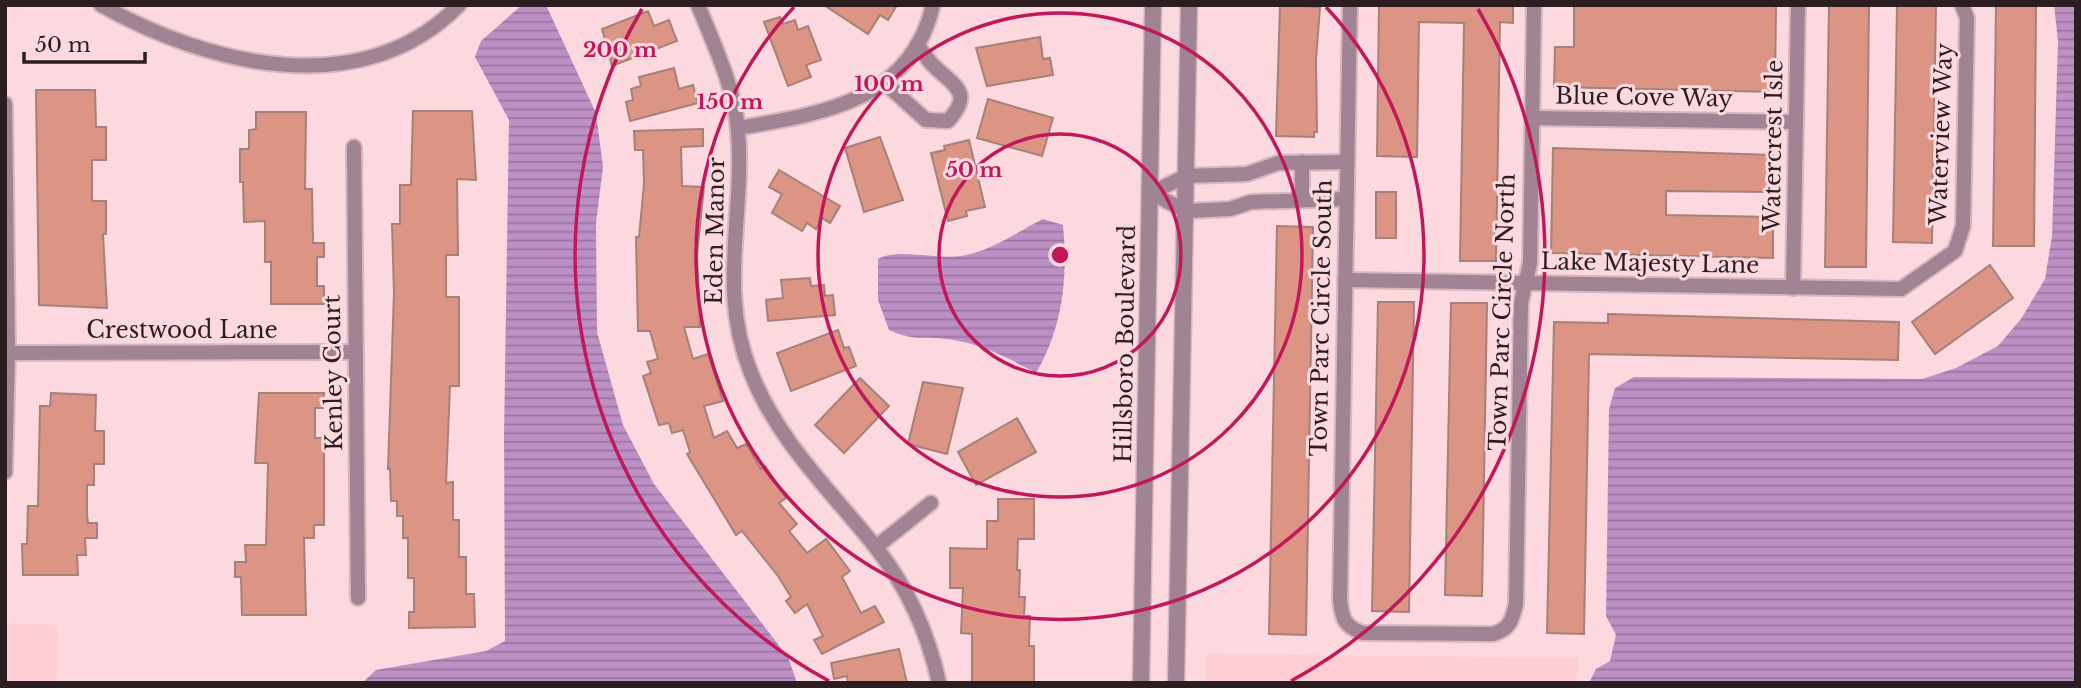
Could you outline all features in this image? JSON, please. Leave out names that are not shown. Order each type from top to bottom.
[{"type":"street","points":[[102,5],[157,34],[220,56],[300,66],[343,62],[382,53],[417,38],[459,5]]},
{"type":"street","name":"Eden Manor","points":[[698,5],[729,87],[738,128],[740,168],[732,290],[737,329],[750,371],[766,408],[787,442],[876,547],[912,604],[926,633],[939,683]]},
{"type":"street","points":[[738,128],[817,115],[851,103],[885,83],[917,45],[933,5]]},
{"type":"street","name":"Hillsboro Boulevard","points":[[1140,683],[1153,5]]},
{"type":"street","points":[[1177,683],[1189,5]]},
{"type":"street","name":"Town Parc Circle South","points":[[1350,5],[1345,199],[1340,600],[1342,619],[1350,629],[1363,633],[1493,634],[1503,631],[1512,621]]},
{"type":"street","name":"Town Parc Circle North","points":[[1512,621],[1516,604],[1521,303],[1530,263],[1534,5]]},
{"type":"street","name":"Watercrest Isle","points":[[1793,288],[1798,5]]},
{"type":"street","name":"Waterview Way","points":[[1911,284],[1955,251],[1963,226],[1967,18],[1962,5]]},
{"type":"street","points":[[885,83],[926,120],[948,121],[957,111],[961,98],[958,85],[934,66],[917,45]]},
{"type":"street","points":[[5,104],[8,353],[5,472]]},
{"type":"street","name":"Blue Cove Way","points":[[1532,118],[1796,122]]},
{"type":"street","name":"Kenley Court","points":[[354,147],[358,598]]},
{"type":"street","points":[[1302,162],[1302,199]]},
{"type":"street","points":[[1151,194],[1186,176],[1247,174],[1278,163],[1346,162]]},
{"type":"street","points":[[1151,194],[1186,211],[1230,209],[1251,202],[1345,199]]},
{"type":"street","name":"Lake Majesty Lane","points":[[1345,280],[1892,290],[1911,284]]},
{"type":"street","name":"Crestwood Lane","points":[[8,353],[356,352]]},
{"type":"street","points":[[876,547],[931,503]]},
{"type":"shaded area","points":[[522,5],[546,5],[596,113],[603,167],[596,223],[597,332],[623,425],[654,484],[788,657],[797,683],[362,683],[376,670],[486,651],[505,641],[504,434],[509,120],[475,57],[481,41]]},
{"type":"shaded area","points":[[2054,5],[2076,5],[2076,683],[1589,683],[1596,669],[1610,661],[1616,635],[1606,616],[1609,409],[1615,388],[1634,377],[1922,379],[1956,368],[1998,346],[2021,319],[2045,279],[2052,236],[2058,41]]},
{"type":"shaded area","points":[[1043,219],[1063,225],[1065,263],[1058,320],[1036,373],[976,345],[907,336],[889,330],[878,300],[878,259],[899,254],[962,256],[992,246]]},
{"type":"shaded area","points":[[5,624],[58,625],[57,683],[5,683]]},
{"type":"shaded area","points":[[1206,654],[1579,658],[1577,683],[1206,683]]},
{"type":"building","points":[[824,5],[897,5],[888,20],[880,15],[868,34]]},
{"type":"building","points":[[1280,5],[1320,7],[1316,60],[1317,132],[1314,132],[1314,137],[1276,136]]},
{"type":"building","points":[[1379,5],[1513,5],[1513,23],[1500,22],[1496,261],[1460,261],[1464,23],[1419,22],[1417,157],[1377,156]]},
{"type":"building","points":[[1574,5],[1776,5],[1775,92],[1554,87],[1555,47],[1574,47]]},
{"type":"building","points":[[1829,5],[1869,5],[1866,267],[1825,267]]},
{"type":"building","points":[[1897,5],[1936,5],[1932,243],[1893,242]]},
{"type":"building","points":[[1996,5],[2036,5],[2034,246],[1993,246]]},
{"type":"building","points":[[648,11],[654,26],[669,20],[677,41],[612,66],[602,29]]},
{"type":"building","points":[[780,17],[783,24],[795,20],[798,30],[808,26],[821,60],[806,65],[811,77],[788,86],[764,22]]},
{"type":"building","points":[[1040,37],[1043,59],[1050,58],[1053,75],[987,86],[976,48]]},
{"type":"building","points":[[674,68],[679,89],[693,85],[698,103],[630,121],[626,102],[633,100],[631,89],[641,86],[639,77]]},
{"type":"building","points":[[36,90],[95,90],[96,127],[106,127],[106,160],[92,160],[92,201],[106,201],[106,234],[103,234],[107,308],[39,305]]},
{"type":"building","points":[[988,99],[1053,118],[1042,156],[977,138]]},
{"type":"building","points":[[413,111],[472,111],[476,180],[457,179],[458,255],[446,255],[446,297],[459,297],[459,386],[450,386],[446,483],[453,482],[453,520],[459,520],[459,557],[466,557],[466,594],[474,594],[475,627],[409,628],[409,612],[414,612],[414,578],[408,578],[408,538],[403,538],[403,516],[397,516],[397,501],[391,501],[388,469],[394,293],[392,224],[400,224],[400,185],[411,185]]},
{"type":"building","points":[[256,112],[306,112],[305,189],[312,189],[313,243],[324,243],[324,257],[317,257],[317,286],[324,286],[324,304],[271,304],[271,262],[265,262],[265,221],[244,222],[243,182],[240,182],[240,149],[249,149],[249,130],[256,129]]},
{"type":"building","points":[[703,129],[703,146],[681,147],[682,186],[704,187],[697,255],[700,327],[684,327],[693,359],[708,354],[723,401],[704,406],[714,438],[727,431],[737,448],[746,444],[761,469],[765,466],[786,498],[779,503],[797,524],[789,531],[807,553],[826,539],[850,571],[842,577],[861,613],[875,606],[884,622],[822,654],[814,640],[823,636],[807,604],[795,613],[786,601],[791,597],[778,576],[742,531],[736,535],[687,454],[690,452],[683,430],[672,433],[669,423],[659,425],[643,376],[651,373],[647,362],[658,359],[650,331],[638,331],[636,237],[639,237],[644,184],[643,150],[635,150],[634,131]]},
{"type":"building","points":[[880,137],[903,200],[864,212],[845,148]]},
{"type":"building","points":[[969,140],[985,207],[966,211],[967,216],[948,221],[931,153],[945,150],[944,146]]},
{"type":"building","points":[[1553,148],[1773,155],[1773,192],[1666,191],[1666,215],[1773,217],[1773,258],[1551,253]]},
{"type":"building","points":[[779,170],[840,206],[830,223],[822,218],[816,229],[807,223],[802,231],[772,213],[782,194],[769,187]]},
{"type":"building","points":[[1376,192],[1396,192],[1396,238],[1376,238]]},
{"type":"building","points":[[1277,226],[1313,227],[1306,635],[1269,634]]},
{"type":"building","points":[[1990,265],[2013,298],[1935,354],[1912,322]]},
{"type":"building","points":[[810,278],[811,286],[824,285],[825,296],[833,295],[835,315],[768,321],[766,300],[783,298],[781,280]]},
{"type":"building","points":[[1378,302],[1414,302],[1409,612],[1372,611]]},
{"type":"building","points":[[1451,303],[1487,303],[1482,596],[1445,595]]},
{"type":"building","points":[[1608,314],[1899,322],[1898,360],[1589,354],[1584,634],[1547,633],[1554,322],[1608,323]]},
{"type":"building","points":[[838,330],[844,348],[849,347],[856,366],[791,391],[777,353]]},
{"type":"building","points":[[860,378],[889,406],[844,453],[815,425]]},
{"type":"building","points":[[923,382],[963,388],[947,454],[908,444]]},
{"type":"building","points":[[51,393],[96,395],[95,431],[104,431],[104,464],[94,464],[94,485],[87,485],[87,515],[88,523],[97,523],[97,538],[85,538],[86,555],[77,555],[78,575],[23,575],[22,544],[27,544],[28,506],[38,506],[40,406],[50,406]]},
{"type":"building","points":[[259,393],[324,393],[323,408],[315,408],[315,438],[324,438],[324,525],[314,525],[314,538],[304,538],[306,615],[242,615],[241,577],[235,577],[235,562],[246,562],[245,545],[266,545],[268,463],[255,463]]},
{"type":"building","points":[[1017,418],[1036,452],[976,485],[958,452]]},
{"type":"building","points":[[998,499],[1034,499],[1034,539],[1018,539],[1017,570],[1020,570],[1019,597],[1025,597],[1024,616],[1030,616],[1029,646],[1034,646],[1034,683],[972,683],[972,634],[961,633],[963,588],[950,588],[950,548],[987,549],[987,521],[998,521]]},
{"type":"building","points":[[899,649],[907,683],[848,683],[847,676],[834,679],[831,663]]}]
